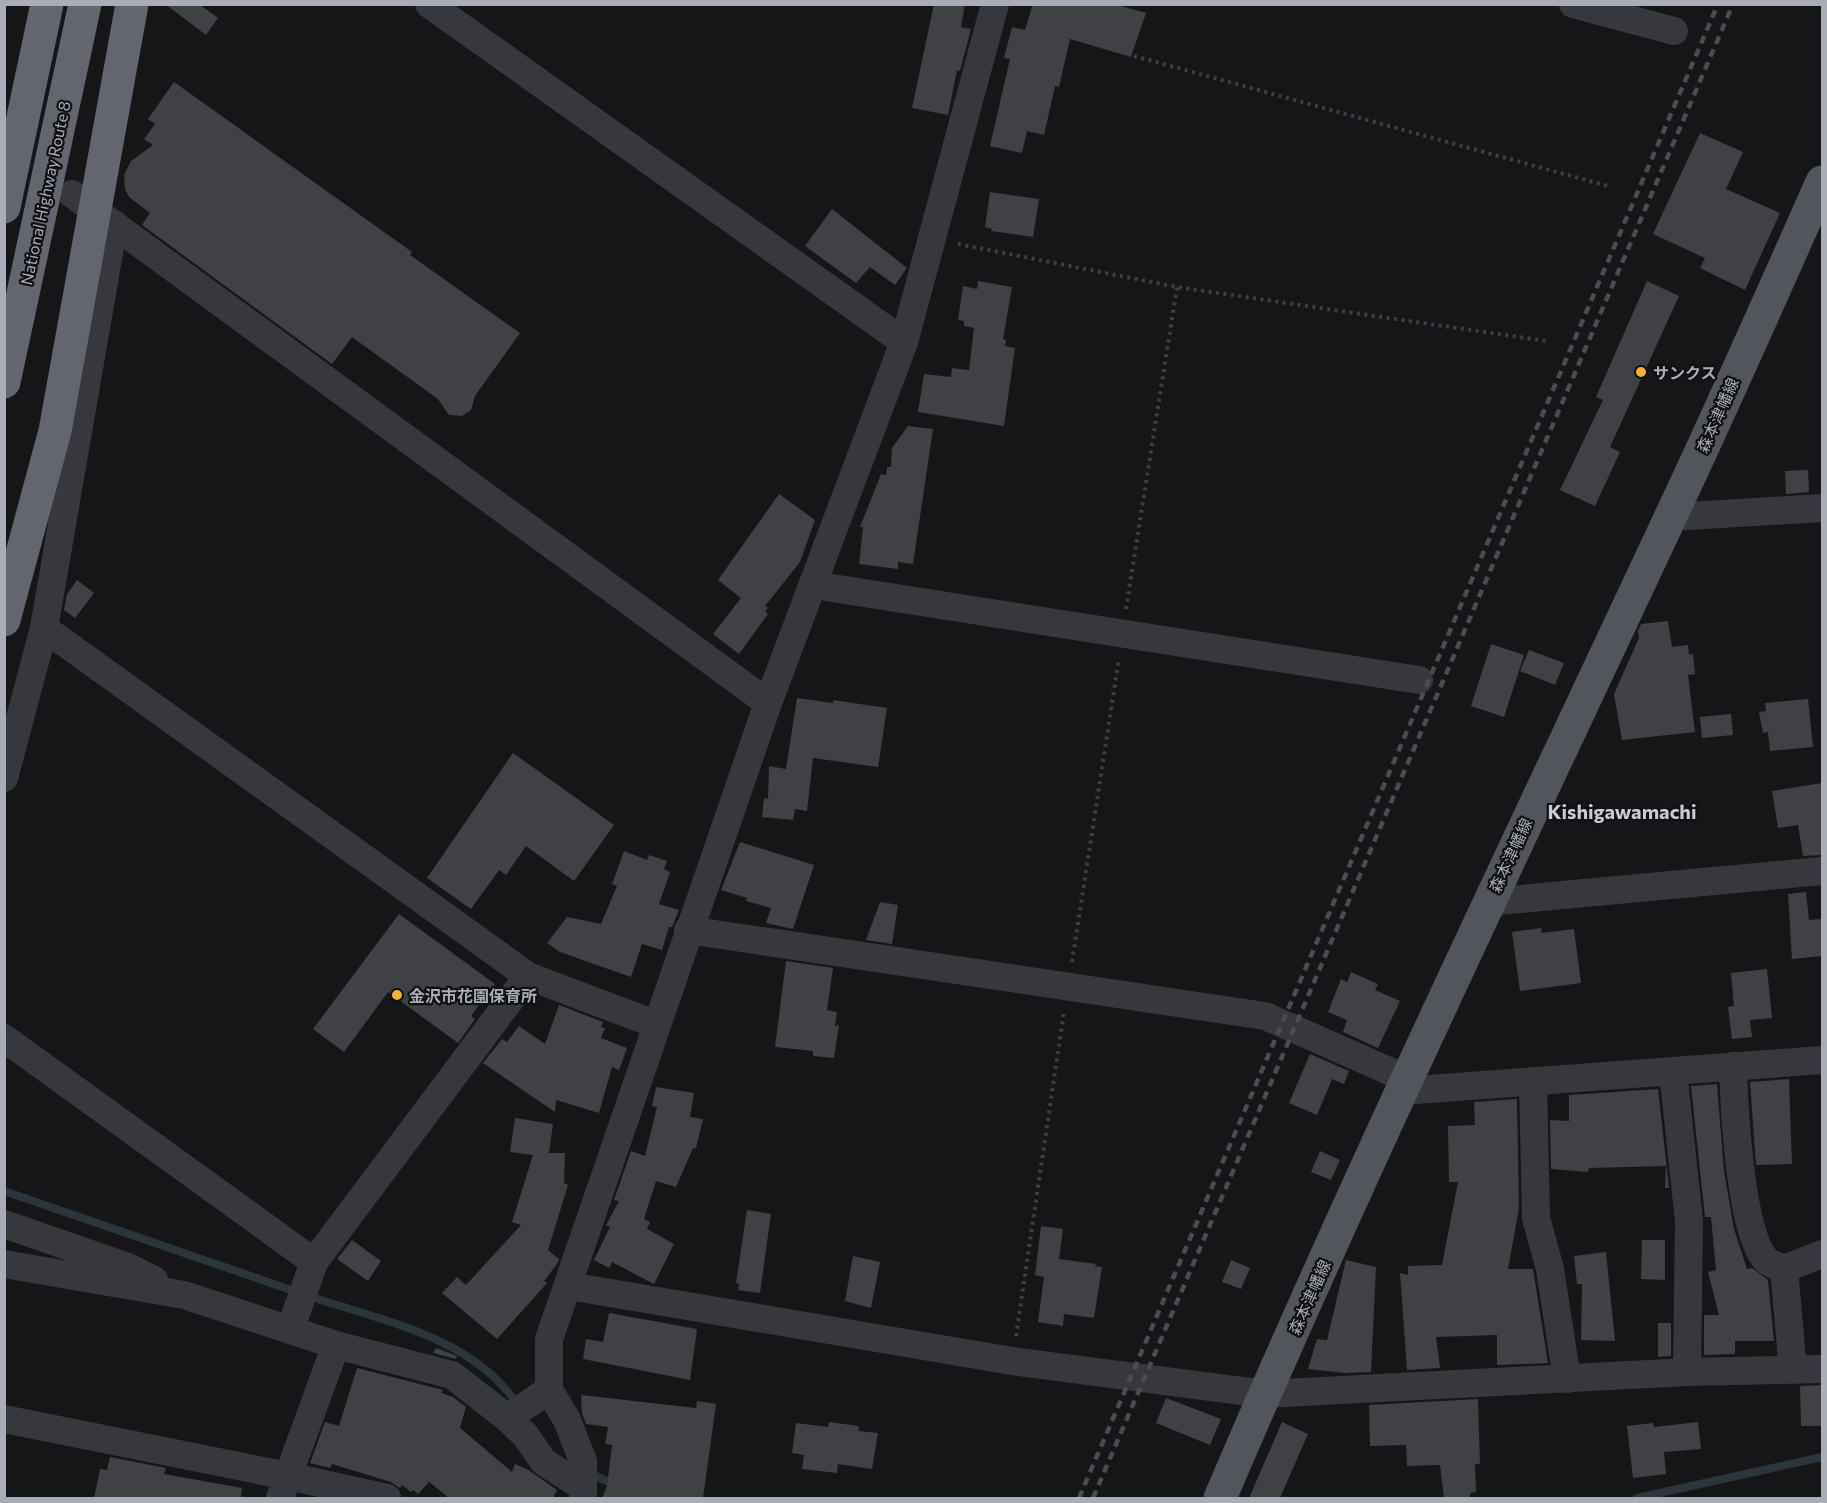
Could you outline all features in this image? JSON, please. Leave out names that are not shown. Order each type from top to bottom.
[{"type":"highway","points":[[4,207],[47,4]]},
{"type":"highway","name":"National Highway Route 8","points":[[4,382],[85,4]]},
{"type":"highway","points":[[4,620],[55,431],[93,209],[132,4]]},
{"type":"main road","name":"森本津幡線","points":[[1220,1498],[1488,902],[1671,517],[1822,182]]},
{"type":"street","points":[[429,4],[904,342]]},
{"type":"street","points":[[583,1481],[544,1462],[525,1434],[525,1406],[569,1286],[655,1024],[768,703],[904,342],[995,4]]},
{"type":"street","points":[[1574,5],[1674,31]]},
{"type":"street","points":[[4,778],[44,628],[93,209],[768,703]]},
{"type":"street","points":[[1671,517],[1822,508]]},
{"type":"street","points":[[813,585],[1419,680]]},
{"type":"street","points":[[44,628],[528,976],[655,1024]]},
{"type":"street","points":[[1488,902],[1822,871]]},
{"type":"street","points":[[688,930],[1265,1016],[1405,1085],[1533,1081],[1822,1060]]},
{"type":"street","points":[[290,1330],[306,1281],[528,976]]},
{"type":"street","points":[[4,1038],[306,1281]]},
{"type":"street","points":[[1733,1066],[1734,1122],[1741,1178],[1753,1234],[1766,1261],[1784,1269],[1822,1254]]},
{"type":"street","points":[[1673,1071],[1689,1221],[1687,1372]]},
{"type":"street","points":[[1533,1081],[1536,1218],[1550,1269],[1567,1378]]},
{"type":"street","points":[[4,1224],[128,1267],[184,1295],[336,1344],[452,1375],[525,1406],[567,1420],[583,1481]]},
{"type":"street","points":[[4,1264],[184,1295]]},
{"type":"street","points":[[1784,1269],[1793,1370]]},
{"type":"street","points":[[569,1286],[1012,1361],[1265,1394],[1687,1372],[1822,1369]]},
{"type":"street","points":[[284,1487],[336,1344]]},
{"type":"street","points":[[4,1419],[284,1487],[387,1498]]},
{"type":"path","points":[[1134,56],[1608,186]]},
{"type":"path","points":[[932,239],[1177,286],[1546,341]]},
{"type":"path","points":[[1012,1361],[1177,286]]},
{"type":"building","points":[[165,4],[199,4],[218,18],[206,35]]},
{"type":"building","points":[[934,4],[965,4],[961,27],[971,29],[960,71],[957,70],[948,115],[912,108]]},
{"type":"building","points":[[1033,4],[1114,4],[1146,13],[1131,57],[1070,39],[1059,87],[1055,86],[1044,135],[1027,131],[1022,153],[990,146],[1010,59],[1004,58],[1012,27],[1025,30]]},
{"type":"building","points":[[174,82],[412,252],[410,255],[520,333],[475,396],[471,410],[462,416],[449,415],[438,399],[352,337],[332,364],[142,225],[150,213],[129,197],[125,189],[124,175],[131,161],[153,145],[144,139],[155,124],[148,119]]},
{"type":"building","points":[[1700,133],[1743,152],[1726,189],[1780,213],[1745,290],[1700,268],[1705,258],[1653,234]]},
{"type":"building","points":[[990,192],[1039,199],[1033,237],[991,231],[992,229],[985,227]]},
{"type":"building","points":[[832,209],[907,268],[895,285],[870,267],[856,283],[805,246]]},
{"type":"building","points":[[978,281],[1012,287],[1003,339],[1006,340],[1005,346],[1015,348],[1004,426],[918,412],[924,374],[951,377],[952,368],[969,370],[974,328],[964,326],[964,321],[958,320],[963,286],[977,289]]},
{"type":"building","points":[[1647,281],[1679,296],[1610,447],[1620,452],[1595,506],[1560,490],[1603,400],[1596,397]]},
{"type":"building","points":[[908,426],[933,429],[913,564],[898,562],[898,569],[859,564],[863,527],[860,527],[881,474],[886,475],[887,467],[891,467],[892,448]]},
{"type":"building","points":[[1808,470],[1809,492],[1786,494],[1785,471]]},
{"type":"building","points":[[779,494],[815,520],[800,562],[765,606],[768,608],[765,611],[768,614],[739,654],[713,634],[741,598],[718,580]]},
{"type":"building","points":[[77,580],[94,593],[75,618],[64,610],[67,594]]},
{"type":"building","points":[[1668,621],[1672,647],[1688,645],[1689,655],[1693,654],[1695,674],[1688,675],[1695,732],[1622,740],[1614,694],[1639,638],[1638,631],[1641,624]]},
{"type":"building","points":[[1491,644],[1524,655],[1504,717],[1471,706]]},
{"type":"building","points":[[1529,650],[1564,663],[1555,685],[1520,671]]},
{"type":"building","points":[[797,698],[833,703],[833,700],[887,708],[878,767],[813,758],[807,811],[795,809],[793,820],[762,817],[764,798],[768,799],[769,766],[786,769]]},
{"type":"building","points":[[1808,699],[1813,747],[1770,751],[1768,732],[1763,733],[1759,712],[1766,711],[1765,703]]},
{"type":"building","points":[[1731,714],[1733,735],[1702,738],[1700,717]]},
{"type":"building","points":[[513,753],[614,825],[574,881],[526,846],[506,875],[499,870],[471,909],[427,878]]},
{"type":"building","points":[[1822,783],[1822,855],[1803,856],[1798,825],[1778,828],[1772,791]]},
{"type":"building","points":[[740,842],[814,865],[793,929],[766,923],[771,908],[746,901],[747,898],[721,890]]},
{"type":"building","points":[[624,851],[647,860],[649,855],[667,861],[664,869],[670,872],[659,904],[679,910],[672,927],[669,927],[662,950],[642,944],[631,977],[560,952],[547,943],[567,917],[601,924],[617,886],[612,884]]},
{"type":"building","points":[[1806,892],[1809,920],[1822,919],[1822,956],[1792,959],[1788,894]]},
{"type":"building","points":[[880,902],[898,905],[892,944],[866,940]]},
{"type":"building","points":[[399,914],[495,984],[471,1016],[475,1019],[458,1043],[388,992],[344,1052],[313,1029]]},
{"type":"building","points":[[1541,928],[1542,933],[1574,929],[1581,983],[1520,991],[1512,932]]},
{"type":"building","points":[[786,961],[833,968],[827,1010],[837,1012],[835,1026],[839,1025],[834,1058],[813,1056],[813,1051],[775,1047]]},
{"type":"building","points":[[1767,969],[1772,1018],[1750,1020],[1752,1037],[1732,1039],[1728,1007],[1734,1006],[1731,973]]},
{"type":"building","points":[[1351,972],[1378,984],[1375,990],[1400,1001],[1378,1048],[1343,1032],[1347,1020],[1328,1012],[1341,979],[1347,982]]},
{"type":"building","points":[[559,1005],[603,1022],[601,1027],[605,1028],[601,1038],[627,1048],[619,1070],[612,1067],[599,1113],[556,1100],[555,1112],[483,1063],[502,1039],[507,1042],[519,1026],[545,1044]]},
{"type":"building","points":[[1310,1054],[1349,1071],[1344,1084],[1332,1079],[1317,1115],[1289,1103]]},
{"type":"building","points":[[1789,1079],[1792,1164],[1756,1165],[1750,1082]]},
{"type":"building","points":[[1717,1084],[1724,1171],[1734,1229],[1747,1269],[1752,1268],[1768,1280],[1774,1341],[1735,1341],[1735,1354],[1704,1355],[1704,1315],[1719,1315],[1708,1272],[1716,1270],[1711,1217],[1705,1217],[1691,1086]]},
{"type":"building","points":[[656,1087],[694,1093],[690,1117],[703,1119],[696,1148],[693,1148],[676,1187],[656,1181],[644,1219],[650,1222],[647,1229],[674,1244],[654,1284],[612,1262],[609,1268],[594,1260],[610,1227],[606,1225],[619,1201],[614,1200],[631,1151],[645,1156],[657,1107],[652,1106]]},
{"type":"building","points":[[1658,1089],[1669,1188],[1665,1188],[1666,1166],[1589,1168],[1588,1172],[1551,1169],[1550,1120],[1569,1121],[1569,1095]]},
{"type":"building","points":[[1517,1099],[1519,1208],[1508,1269],[1533,1269],[1548,1363],[1497,1365],[1497,1335],[1436,1337],[1440,1368],[1407,1370],[1400,1273],[1408,1275],[1408,1266],[1442,1265],[1458,1182],[1449,1182],[1448,1126],[1475,1125],[1474,1102]]},
{"type":"building","points":[[515,1118],[553,1124],[549,1153],[565,1153],[564,1183],[568,1185],[548,1250],[559,1259],[557,1264],[544,1281],[547,1283],[497,1339],[442,1293],[457,1277],[466,1285],[521,1225],[512,1222],[533,1155],[510,1152]]},
{"type":"building","points":[[1320,1151],[1340,1160],[1331,1180],[1311,1172]]},
{"type":"building","points":[[747,1210],[771,1214],[760,1293],[738,1290],[739,1284],[736,1283]]},
{"type":"building","points":[[1041,1226],[1063,1229],[1059,1259],[1096,1264],[1095,1266],[1102,1267],[1094,1318],[1064,1314],[1063,1326],[1038,1322],[1044,1277],[1035,1275]]},
{"type":"building","points":[[352,1240],[381,1261],[368,1281],[337,1259]]},
{"type":"building","points":[[1642,1240],[1665,1240],[1665,1280],[1641,1279]]},
{"type":"building","points":[[1606,1252],[1615,1341],[1581,1340],[1582,1284],[1577,1284],[1574,1256]]},
{"type":"building","points":[[853,1256],[880,1262],[871,1308],[845,1301]]},
{"type":"building","points":[[1231,1260],[1250,1268],[1241,1289],[1222,1282]]},
{"type":"building","points":[[1346,1260],[1376,1267],[1371,1372],[1345,1373],[1308,1369],[1317,1339],[1327,1340]]},
{"type":"building","points":[[609,1313],[697,1329],[690,1380],[583,1359],[586,1339],[603,1342]]},
{"type":"building","points":[[1658,1323],[1671,1323],[1671,1356],[1658,1357]]},
{"type":"building","points":[[436,1348],[457,1356],[456,1359],[433,1353]]},
{"type":"building","points":[[357,1368],[443,1390],[441,1393],[453,1397],[466,1407],[460,1428],[512,1472],[515,1464],[530,1471],[557,1490],[553,1498],[449,1498],[429,1482],[418,1494],[402,1485],[400,1488],[391,1482],[332,1464],[330,1468],[310,1463],[325,1422],[339,1426]]},
{"type":"building","points":[[1822,1385],[1822,1426],[1801,1426],[1800,1386]]},
{"type":"building","points":[[581,1395],[696,1408],[697,1401],[716,1404],[703,1498],[602,1498],[607,1486],[612,1445],[605,1444],[608,1427],[586,1424],[582,1413]]},
{"type":"building","points":[[1166,1398],[1221,1419],[1210,1445],[1156,1423]]},
{"type":"building","points":[[1478,1399],[1480,1464],[1475,1464],[1476,1492],[1470,1493],[1470,1498],[1444,1498],[1440,1465],[1407,1466],[1406,1445],[1370,1446],[1369,1405]]},
{"type":"building","points":[[829,1422],[859,1426],[858,1431],[878,1433],[872,1469],[838,1464],[837,1473],[802,1469],[804,1455],[792,1453],[796,1423],[828,1427]]},
{"type":"building","points":[[1282,1422],[1308,1434],[1280,1498],[1249,1498]]},
{"type":"building","points":[[1698,1422],[1701,1449],[1664,1452],[1666,1474],[1633,1478],[1627,1426],[1653,1423],[1654,1427]]},
{"type":"building","points":[[110,1457],[166,1468],[164,1474],[242,1488],[241,1498],[94,1498],[100,1469],[107,1470]]},
{"type":"waterway","points":[[4,1191],[297,1292]]},
{"type":"waterway","points":[[309,1296],[394,1323],[451,1347],[476,1362],[498,1381],[517,1404]]},
{"type":"waterway","points":[[1637,1498],[1822,1457]]},
{"type":"waterway","points":[[589,1473],[616,1485]]},
{"type":"railway","points":[[1079,1498],[1718,4]]},
{"type":"railway","points":[[1093,1498],[1733,4]]},
{"type":"place","name":"サンクス","points":[[1641,372]]},
{"type":"place","name":"金沢市花園保育所","points":[[397,995]]},
{"type":"district","name":"Kishigawamachi","points":[[1622,811]]}]
